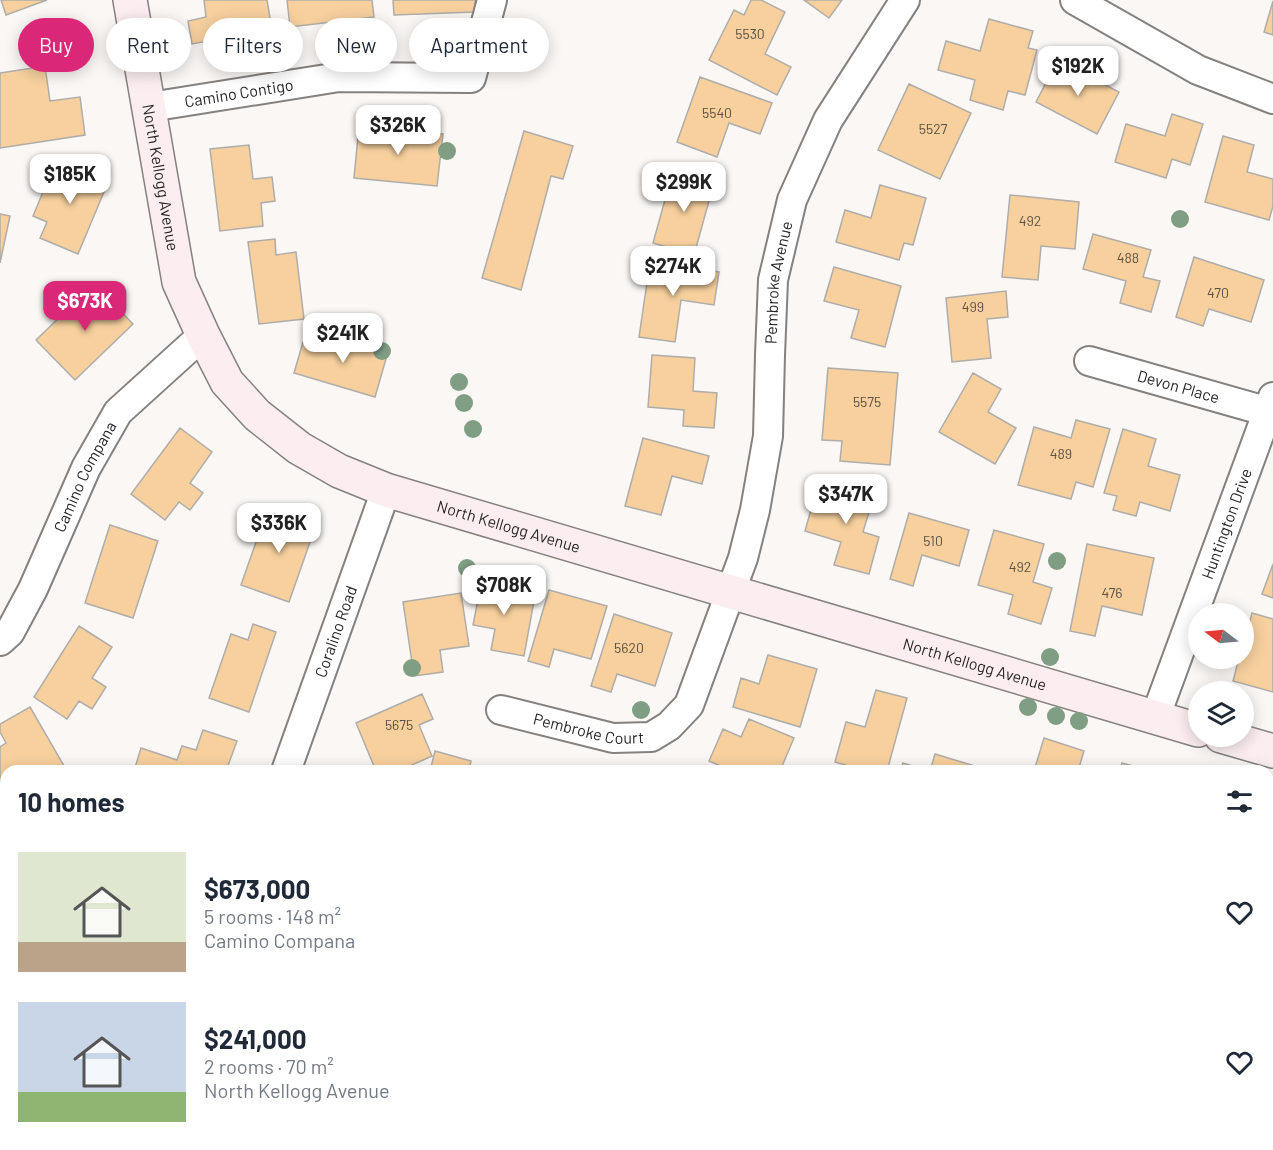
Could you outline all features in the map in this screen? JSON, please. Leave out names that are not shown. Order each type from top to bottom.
[{"type":"street","name":"North Kellogg Avenue","points":[[130,0],[179,282],[227,382],[257,415],[299,448],[339,471],[386,490],[1188,727]]},
{"type":"street","name":"Camino Contigo","points":[[150,108],[339,77],[471,78],[492,0]]},
{"type":"street","name":"Pembroke Avenue","points":[[730,591],[743,558],[755,510],[768,436],[773,280],[792,200],[828,120],[905,0]]},
{"type":"street","points":[[1075,0],[1198,70],[1273,99]]},
{"type":"street","name":"Camino Compana","points":[[0,641],[9,632],[33,589],[86,468],[118,412],[203,335]]},
{"type":"street","name":"Devon Place","points":[[1089,361],[1271,404]]},
{"type":"street","name":"Huntington Drive","points":[[1155,718],[1271,404]]},
{"type":"street","name":"Coralino Road","points":[[288,765],[386,490]]},
{"type":"street","name":"Pembroke Court","points":[[501,710],[613,738],[651,737],[669,726],[689,705],[730,591]]},
{"type":"street","points":[[1254,746],[1273,751]]},
{"type":"building","points":[[1,0],[47,0],[6,15]]},
{"type":"building","points":[[204,0],[267,0],[270,18],[203,18],[203,42],[192,44],[191,20],[206,17]]},
{"type":"building","points":[[287,0],[372,0],[374,17],[315,18],[315,24],[303,25],[303,18],[289,18]]},
{"type":"building","points":[[393,0],[475,0],[475,12],[394,15]]},
{"type":"building","points":[[751,0],[761,0],[785,12],[765,54],[791,67],[777,95],[709,60],[734,10],[744,15]]},
{"type":"building","points":[[804,0],[842,0],[829,18]]},
{"type":"building","points":[[1273,1],[1273,35],[1264,32]]},
{"type":"building","points":[[989,19],[1033,31],[1028,48],[1037,50],[1025,95],[1008,91],[1003,110],[970,100],[975,80],[938,70],[946,41],[980,51]]},
{"type":"building","points":[[1058,60],[1119,92],[1097,134],[1036,102]]},
{"type":"building","points":[[18,70],[46,72],[50,101],[80,97],[85,135],[0,148],[0,73]]},
{"type":"building","points":[[700,77],[772,103],[760,134],[729,123],[717,157],[677,142]]},
{"type":"building","points":[[909,84],[971,113],[940,179],[878,150]]},
{"type":"building","points":[[1172,114],[1203,124],[1190,165],[1172,159],[1166,178],[1115,162],[1126,124],[1165,136]]},
{"type":"building","points":[[359,126],[443,134],[437,186],[354,178]]},
{"type":"building","points":[[524,131],[573,146],[563,179],[551,176],[521,290],[482,278]]},
{"type":"building","points":[[1223,136],[1254,145],[1247,172],[1273,179],[1273,206],[1269,220],[1205,202]]},
{"type":"building","points":[[249,145],[253,179],[272,177],[275,201],[261,203],[263,226],[220,231],[210,149]]},
{"type":"building","points":[[57,158],[109,180],[78,254],[40,238],[47,222],[33,216]]},
{"type":"building","points":[[673,171],[714,183],[694,255],[653,243]]},
{"type":"building","points":[[880,185],[926,198],[913,245],[904,243],[899,260],[836,242],[845,210],[871,218]]},
{"type":"building","points":[[1010,195],[1079,202],[1075,249],[1041,246],[1038,280],[1002,277]]},
{"type":"building","points":[[0,214],[10,216],[0,263]]},
{"type":"building","points":[[1093,234],[1151,250],[1143,277],[1160,281],[1151,312],[1120,303],[1126,281],[1083,269]]},
{"type":"building","points":[[275,239],[276,255],[296,252],[304,319],[259,324],[248,242]]},
{"type":"building","points":[[1194,257],[1264,280],[1251,322],[1209,309],[1203,326],[1176,317]]},
{"type":"building","points":[[650,262],[719,272],[714,305],[681,300],[675,342],[639,337]]},
{"type":"building","points":[[834,267],[901,286],[885,347],[851,338],[859,310],[824,301]]},
{"type":"building","points":[[94,284],[133,324],[75,380],[36,340]]},
{"type":"building","points":[[1006,291],[1008,317],[987,319],[991,358],[952,362],[946,298]]},
{"type":"building","points":[[323,333],[388,352],[375,397],[294,373],[303,342],[319,346]]},
{"type":"building","points":[[652,355],[695,358],[693,391],[717,393],[714,428],[683,426],[684,410],[648,407]]},
{"type":"building","points":[[828,368],[898,373],[890,465],[840,461],[842,441],[822,440]]},
{"type":"building","points":[[973,373],[1001,389],[988,412],[1016,428],[995,464],[939,432]]},
{"type":"building","points":[[1076,420],[1110,429],[1093,487],[1076,482],[1071,499],[1018,485],[1034,427],[1071,438]]},
{"type":"building","points":[[180,428],[212,452],[190,483],[203,493],[190,510],[179,502],[165,520],[131,494]]},
{"type":"building","points":[[1123,429],[1156,439],[1148,466],[1180,475],[1170,511],[1140,502],[1136,516],[1113,510],[1117,496],[1104,493]]},
{"type":"building","points":[[643,438],[709,456],[702,484],[672,476],[661,515],[625,506]]},
{"type":"building","points":[[836,481],[875,492],[863,532],[879,537],[869,574],[834,565],[841,542],[805,531],[816,492],[832,497]]},
{"type":"building","points":[[269,505],[317,522],[289,602],[241,585]]},
{"type":"building","points":[[909,513],[969,530],[959,566],[922,555],[913,586],[890,579]]},
{"type":"building","points":[[110,525],[158,541],[133,618],[85,603]]},
{"type":"building","points":[[994,530],[1044,544],[1033,582],[1052,588],[1041,624],[1008,614],[1013,595],[978,585]]},
{"type":"building","points":[[1087,544],[1154,558],[1142,615],[1102,606],[1095,636],[1070,631]]},
{"type":"building","points":[[1273,564],[1273,598],[1262,594]]},
{"type":"building","points":[[482,579],[516,585],[513,598],[534,601],[524,656],[491,650],[495,629],[473,625]]},
{"type":"building","points":[[549,590],[607,606],[591,659],[554,649],[549,667],[528,661]]},
{"type":"building","points":[[461,593],[469,646],[440,650],[443,672],[414,676],[403,602]]},
{"type":"building","points":[[614,614],[672,633],[655,686],[617,674],[611,692],[591,686]]},
{"type":"building","points":[[1254,614],[1273,619],[1273,692],[1254,687],[1254,681],[1233,681],[1236,669],[1254,669]]},
{"type":"building","points":[[253,624],[276,632],[249,712],[209,698],[231,634],[248,640]]},
{"type":"building","points":[[79,626],[112,647],[92,678],[106,687],[92,709],[79,701],[67,719],[34,697]]},
{"type":"building","points":[[768,655],[817,669],[800,727],[733,707],[741,678],[759,684]]},
{"type":"building","points":[[876,690],[907,698],[889,765],[845,765],[835,762],[846,722],[865,727]]},
{"type":"building","points":[[422,694],[433,719],[419,725],[432,756],[412,765],[374,765],[356,723]]},
{"type":"building","points":[[30,707],[64,765],[0,765],[0,747],[6,743],[0,732],[0,724]]},
{"type":"building","points":[[749,719],[794,738],[783,765],[718,765],[709,761],[723,729],[741,737]]},
{"type":"building","points":[[203,730],[237,741],[228,765],[136,765],[141,748],[177,760],[182,746],[196,750]]},
{"type":"building","points":[[1044,738],[1084,751],[1080,765],[1036,765]]},
{"type":"building","points":[[435,751],[471,761],[470,765],[432,765]]},
{"type":"building","points":[[935,754],[971,765],[932,765]]}]
